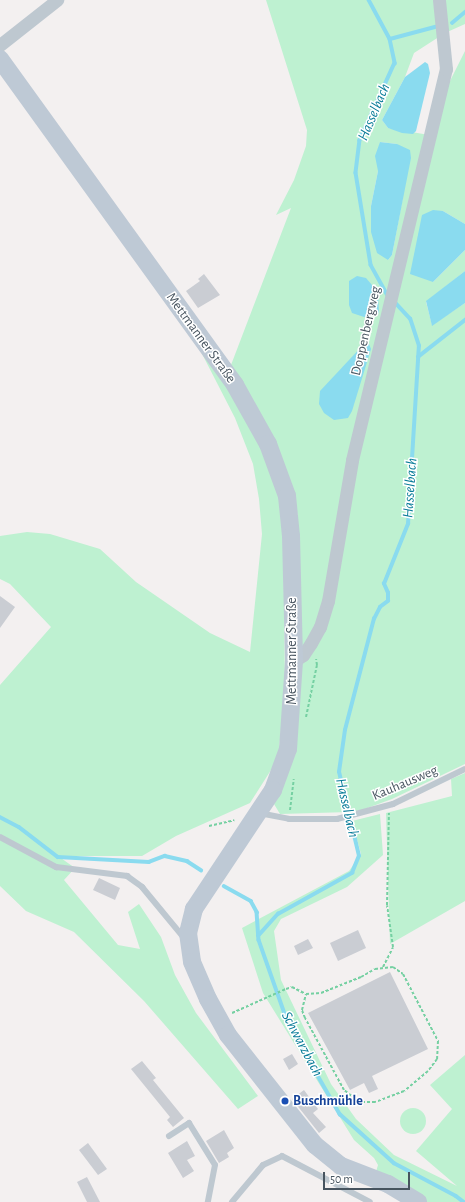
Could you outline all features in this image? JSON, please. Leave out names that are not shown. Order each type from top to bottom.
[{"type":"main road","name":"Mettmanner Straße","points":[[0,59],[235,385],[258,423],[282,479],[290,511],[294,661],[288,748],[279,777],[259,813],[194,909],[188,942],[198,977],[219,1020],[271,1093],[315,1145],[341,1166],[388,1184],[412,1201]]},
{"type":"street","points":[[0,45],[57,0]]},
{"type":"street","name":"Doppenbergweg","points":[[294,661],[303,655],[311,643],[320,626],[328,601],[352,460],[446,69],[439,0]]},
{"type":"lane","name":"Kauhausweg","points":[[259,813],[289,819],[337,819],[362,814],[388,805],[465,769]]},
{"type":"lane","points":[[0,837],[56,867],[127,876],[142,888],[169,923],[188,942]]},
{"type":"lane","points":[[169,1136],[189,1123],[215,1165],[208,1202]]},
{"type":"lane","points":[[232,1202],[263,1165],[282,1156],[370,1202]]},
{"type":"path","points":[[383,967],[393,947],[387,905],[388,805]]},
{"type":"path","points":[[219,1020],[292,987],[306,994],[321,993],[383,967],[399,969],[438,1041],[437,1059],[428,1071],[404,1091],[384,1100],[359,1102],[344,1090],[305,1018],[302,1010],[306,994]]},
{"type":"green space","points":[[266,0],[465,0],[465,24],[445,33],[414,53],[405,77],[382,120],[388,128],[435,136],[443,95],[465,51],[465,224],[443,211],[433,282],[465,250],[465,271],[426,302],[432,325],[465,303],[465,764],[392,799],[362,810],[350,812],[280,814],[274,804],[286,779],[298,515],[231,365],[291,208],[276,215],[294,180],[306,146],[307,130]],"holes":[[[380,142],[397,144],[403,197],[392,255],[388,260],[371,206],[378,171]]]},
{"type":"green space","points":[[198,346],[229,387],[265,455],[283,505],[285,690],[278,759],[250,803],[176,836],[142,856],[58,856],[75,868],[64,880],[118,945],[140,949],[128,912],[139,904],[161,937],[175,975],[196,1013],[258,1096],[238,1109],[144,1001],[74,932],[26,911],[0,886],[0,685],[51,627],[10,584],[0,579],[0,536],[27,532],[50,534],[100,549],[136,582],[210,633],[250,652],[262,534],[259,499],[253,464],[235,418]]},
{"type":"green space","points":[[465,773],[465,901],[390,944],[386,813],[452,796],[451,779]]},
{"type":"green space","points":[[380,814],[383,855],[347,887],[281,919],[274,931],[281,980],[331,1084],[356,1119],[394,1155],[457,1186],[416,1151],[452,1109],[430,1085],[465,1055],[465,1202],[424,1202],[375,1175],[378,1165],[374,1158],[354,1140],[263,993],[242,928],[349,871],[361,854],[352,821]]},
{"type":"green space","points":[[413,1108],[422,1112],[426,1121],[422,1130],[413,1134],[404,1130],[400,1121],[404,1112]]},
{"type":"water","points":[[425,62],[428,64],[430,73],[416,131],[413,134],[402,133],[388,128],[382,120],[405,77]]},
{"type":"water","points":[[380,142],[397,144],[410,150],[411,158],[392,255],[388,260],[377,253],[371,232],[371,206],[378,171],[375,156]]},
{"type":"water","points":[[433,210],[443,211],[465,224],[465,250],[433,282],[410,274],[422,215]]},
{"type":"water","points":[[465,271],[465,303],[432,326],[426,301]]},
{"type":"water","points":[[357,276],[366,278],[378,292],[379,313],[364,317],[352,313],[349,305],[349,281]]},
{"type":"water","points":[[364,344],[369,344],[371,349],[352,411],[348,418],[334,420],[324,413],[319,404],[320,391]]},
{"type":"building","points":[[204,274],[220,295],[198,308],[186,291],[200,281],[198,279]]},
{"type":"building","points":[[0,596],[15,607],[0,628]]},
{"type":"building","points":[[99,878],[120,888],[115,900],[93,890]]},
{"type":"building","points":[[358,930],[366,948],[338,961],[330,943]]},
{"type":"building","points":[[308,939],[313,948],[298,955],[294,946]]},
{"type":"building","points":[[390,972],[428,1049],[372,1076],[378,1089],[369,1093],[364,1083],[350,1090],[308,1013]]},
{"type":"building","points":[[292,1054],[298,1064],[289,1070],[283,1059]]},
{"type":"building","points":[[142,1061],[156,1078],[153,1080],[184,1118],[173,1127],[167,1120],[170,1117],[131,1069]]},
{"type":"building","points":[[304,1090],[318,1109],[313,1113],[326,1127],[319,1133],[292,1099]]},
{"type":"building","points":[[224,1130],[234,1148],[227,1153],[229,1157],[219,1163],[206,1141]]},
{"type":"building","points":[[187,1141],[195,1156],[187,1160],[194,1171],[183,1178],[168,1153]]},
{"type":"building","points":[[88,1143],[107,1169],[98,1175],[79,1150]]},
{"type":"building","points":[[87,1177],[100,1202],[87,1202],[77,1182]]},
{"type":"waterway","name":"Hasselbach","points":[[369,0],[390,39],[395,63],[360,140],[356,173],[371,265],[388,296]]},
{"type":"waterway","points":[[452,23],[465,12]]},
{"type":"waterway","points":[[390,39],[435,27]]},
{"type":"waterway","name":"Hasselbach","points":[[258,936],[278,914],[352,873],[359,856],[339,772],[345,730],[374,619],[380,607],[388,601],[388,593],[384,584],[408,524],[419,346],[410,319],[394,302]]},
{"type":"waterway","points":[[418,357],[465,320]]},
{"type":"waterway","name":"Schwarzbach","points":[[0,817],[19,827],[58,857],[149,862],[165,856],[187,861],[201,870]]},
{"type":"waterway","name":"Schwarzbach","points":[[224,886],[251,901],[257,912],[259,940],[289,1025],[340,1114],[394,1163],[456,1196],[464,1202]]},
{"type":"place","name":"Buschmühle","points":[[285,1101]]}]
